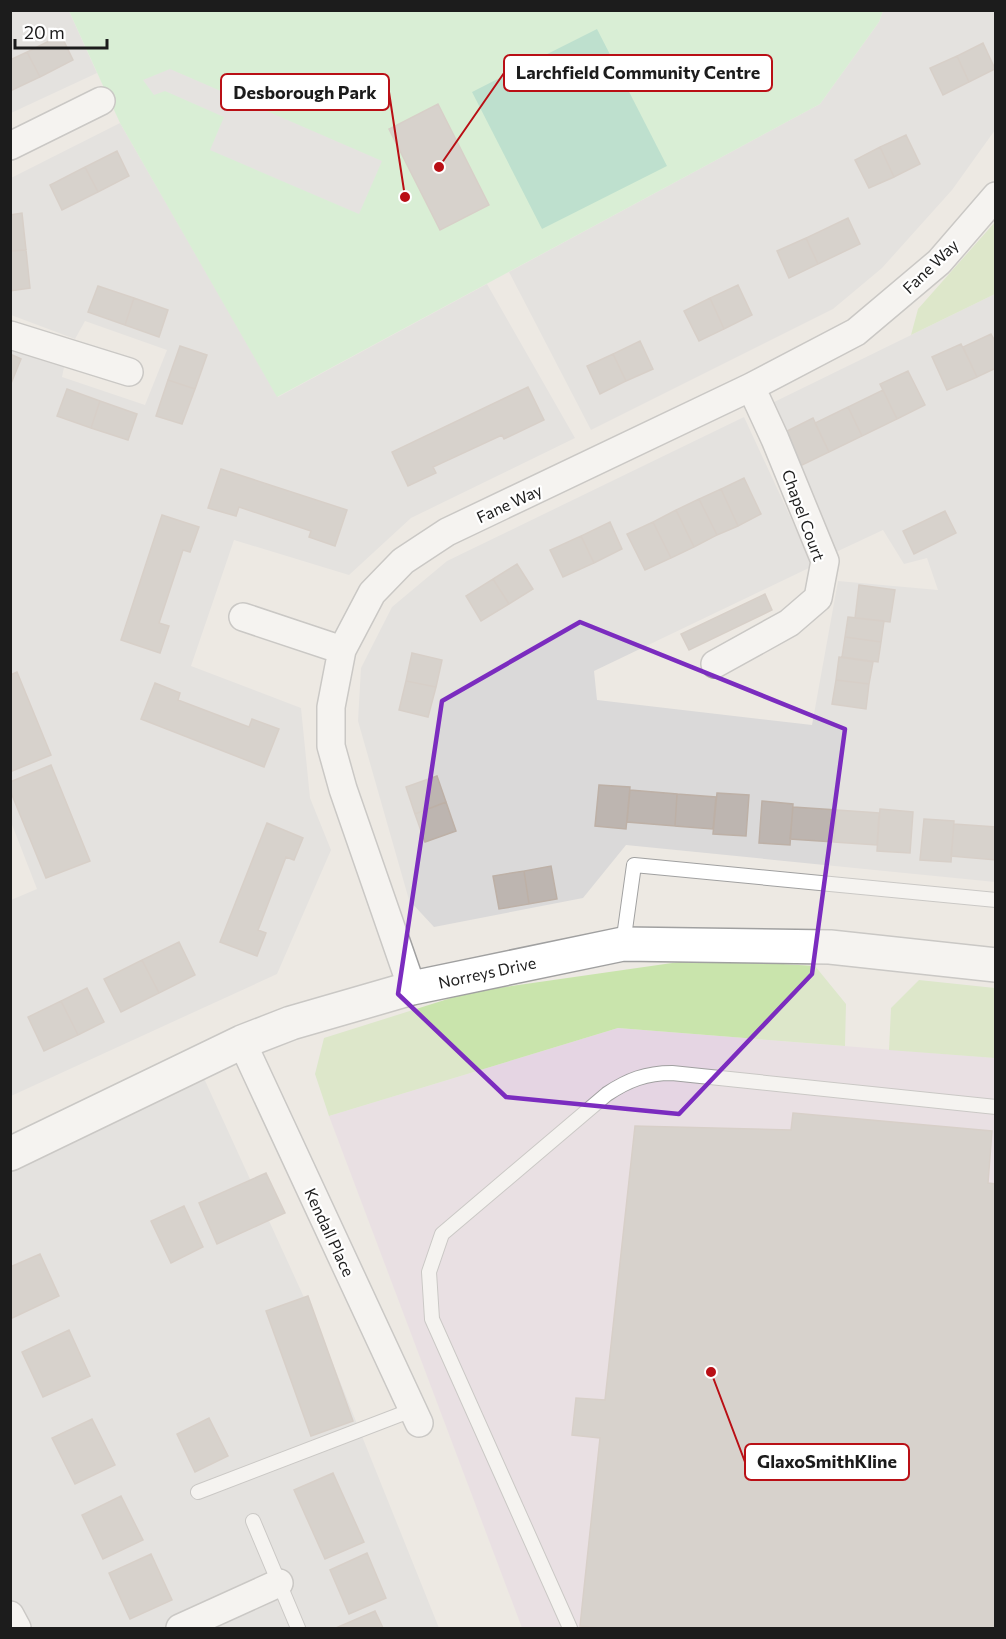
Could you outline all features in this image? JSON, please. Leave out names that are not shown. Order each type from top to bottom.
[{"type":"street","points":[[10,146],[101,101]]},
{"type":"street","name":"Fane Way","points":[[412,988],[354,827],[331,746],[332,707],[342,650],[372,593],[403,561],[447,532],[751,387],[856,332],[939,262],[996,196]]},
{"type":"street","points":[[10,335],[129,372]]},
{"type":"street","name":"Chapel Court","points":[[715,664],[789,623],[818,598],[825,561],[776,439],[751,387]]},
{"type":"street","points":[[243,617],[342,650]]},
{"type":"street","name":"Norreys Drive","points":[[10,1154],[242,1042],[291,1023],[412,988],[623,944],[830,947],[996,965]]},
{"type":"street","name":"Kendall Place","points":[[242,1042],[416,1416]]},
{"type":"street","points":[[180,1629],[279,1584]]},
{"type":"street","points":[[10,1615],[17,1629]]},
{"type":"lane","points":[[623,944],[634,865],[996,900]]},
{"type":"lane","points":[[570,1629],[432,1319],[428,1287],[429,1272],[442,1234],[607,1094],[627,1081],[654,1073],[996,1107]]},
{"type":"lane","points":[[198,1492],[416,1416]]},
{"type":"lane","points":[[253,1521],[298,1629]]},
{"type":"highlighted area","points":[[580,622],[845,729],[812,974],[679,1114],[506,1097],[398,994],[442,701]]},
{"type":"shaded area","points":[[10,11],[69,11],[97,73],[11,113]]},
{"type":"shaded area","points":[[883,11],[995,11],[995,130],[952,190],[882,268],[833,309],[591,430],[509,272],[820,104],[879,22]]},
{"type":"shaded area","points":[[170,69],[382,161],[359,214],[210,150],[224,117],[165,91],[154,95],[143,80]]},
{"type":"shaded area","points":[[120,123],[278,397],[487,284],[575,438],[411,518],[349,575],[234,540],[191,666],[301,708],[310,798],[331,850],[277,974],[11,1096],[11,900],[37,889],[11,822],[11,344],[65,362],[62,377],[145,405],[167,350],[85,321],[75,339],[11,315],[11,178]]},
{"type":"shaded area","points":[[995,294],[995,882],[626,845],[583,898],[434,927],[409,900],[358,721],[361,668],[392,607],[447,561],[744,417],[813,566],[594,671],[597,700],[812,725],[838,581],[938,590],[927,558],[904,564],[883,530],[836,552],[766,406]]},
{"type":"shaded area","points":[[618,1028],[995,1058],[995,1628],[522,1628],[329,1116]]},
{"type":"shaded area","points":[[202,1074],[323,1339],[439,1628],[11,1628],[10,1159]]},
{"type":"green space","points":[[69,11],[883,11],[879,22],[820,104],[277,397],[120,123]]},
{"type":"green space","points":[[597,29],[667,166],[542,229],[472,92]]},
{"type":"green space","points":[[995,222],[995,294],[911,335],[918,309]]},
{"type":"green space","points":[[700,959],[815,966],[846,1004],[845,1046],[618,1028],[329,1116],[315,1074],[324,1038],[470,992]]},
{"type":"green space","points":[[919,980],[995,988],[995,1058],[889,1050],[891,1008]]},
{"type":"building","points":[[61,35],[73,60],[40,77],[27,52]]},
{"type":"building","points":[[983,43],[995,69],[969,82],[957,56]]},
{"type":"building","points":[[27,52],[40,77],[10,91],[10,60]]},
{"type":"building","points":[[957,56],[969,82],[943,95],[930,68]]},
{"type":"building","points":[[438,104],[489,205],[440,230],[389,129]]},
{"type":"building","points":[[906,135],[920,164],[894,177],[880,147]]},
{"type":"building","points":[[880,147],[894,177],[869,188],[855,160]]},
{"type":"building","points":[[117,151],[129,176],[98,192],[85,167]]},
{"type":"building","points":[[85,167],[98,192],[62,210],[50,185]]},
{"type":"building","points":[[22,213],[26,250],[10,251],[10,215]]},
{"type":"building","points":[[848,218],[860,244],[818,264],[806,238]]},
{"type":"building","points":[[806,238],[818,264],[789,278],[777,251]]},
{"type":"building","points":[[26,250],[30,288],[10,291],[10,251]]},
{"type":"building","points":[[738,285],[752,315],[724,329],[710,298]]},
{"type":"building","points":[[98,286],[134,298],[125,325],[88,312]]},
{"type":"building","points":[[134,298],[168,310],[159,337],[125,325]]},
{"type":"building","points":[[710,298],[724,329],[699,341],[684,311]]},
{"type":"building","points":[[991,334],[996,343],[996,368],[977,377],[963,347]]},
{"type":"building","points":[[640,341],[653,369],[626,381],[613,354]]},
{"type":"building","points":[[961,344],[977,377],[947,390],[932,357]]},
{"type":"building","points":[[180,346],[207,355],[195,389],[168,380]]},
{"type":"building","points":[[10,354],[21,359],[10,386]]},
{"type":"building","points":[[613,354],[626,381],[600,394],[587,366]]},
{"type":"building","points":[[908,371],[925,405],[897,419],[880,384]]},
{"type":"building","points":[[168,380],[195,389],[182,424],[156,416]]},
{"type":"building","points":[[528,387],[544,420],[504,439],[502,435],[433,467],[436,473],[408,486],[392,452]]},
{"type":"building","points":[[67,389],[100,401],[91,428],[57,416]]},
{"type":"building","points":[[883,390],[897,419],[862,436],[848,407]]},
{"type":"building","points":[[100,401],[137,414],[128,440],[91,428]]},
{"type":"building","points":[[848,407],[862,436],[829,452],[815,423]]},
{"type":"building","points":[[813,418],[829,452],[800,466],[783,433]]},
{"type":"building","points":[[221,469],[347,510],[335,546],[309,537],[311,531],[239,507],[236,516],[208,508]]},
{"type":"building","points":[[744,478],[761,514],[738,526],[721,489]]},
{"type":"building","points":[[721,489],[738,526],[717,535],[699,499]]},
{"type":"building","points":[[699,499],[717,535],[694,547],[676,510]]},
{"type":"building","points":[[676,510],[694,547],[671,558],[653,522]]},
{"type":"building","points":[[945,511],[956,533],[914,554],[903,531]]},
{"type":"building","points":[[162,515],[199,527],[190,552],[183,550],[159,623],[169,626],[160,653],[121,640]]},
{"type":"building","points":[[610,522],[622,549],[594,563],[581,536]]},
{"type":"building","points":[[653,522],[671,558],[645,570],[627,534]]},
{"type":"building","points":[[581,536],[594,563],[563,577],[550,550]]},
{"type":"building","points":[[517,564],[533,589],[509,604],[493,579]]},
{"type":"building","points":[[493,579],[509,604],[481,621],[466,596]]},
{"type":"building","points":[[859,585],[895,590],[890,622],[855,618]]},
{"type":"building","points":[[765,594],[772,610],[689,650],[681,634]]},
{"type":"building","points":[[848,617],[884,621],[881,642],[845,637]]},
{"type":"building","points":[[845,637],[881,642],[878,662],[842,657]]},
{"type":"building","points":[[412,653],[442,660],[436,687],[406,681]]},
{"type":"building","points":[[839,657],[873,662],[869,684],[836,680]]},
{"type":"building","points":[[17,672],[51,755],[10,772],[10,675]]},
{"type":"building","points":[[836,680],[869,684],[866,709],[832,704]]},
{"type":"building","points":[[406,681],[436,687],[428,717],[399,710]]},
{"type":"building","points":[[155,683],[180,693],[178,700],[249,727],[252,719],[279,729],[264,767],[141,719]]},
{"type":"building","points":[[51,765],[90,861],[46,878],[10,790],[10,782]]},
{"type":"building","points":[[437,776],[446,802],[415,814],[406,787]]},
{"type":"building","points":[[599,785],[630,787],[626,829],[595,826]]},
{"type":"building","points":[[630,790],[677,794],[675,826],[627,822]]},
{"type":"building","points":[[717,793],[749,795],[746,836],[713,834]]},
{"type":"building","points":[[677,794],[716,797],[713,829],[675,826]]},
{"type":"building","points":[[762,801],[793,804],[790,845],[759,843]]},
{"type":"building","points":[[446,802],[456,831],[425,842],[415,814]]},
{"type":"building","points":[[793,807],[837,810],[834,842],[790,839]]},
{"type":"building","points":[[880,809],[913,812],[910,853],[877,851]]},
{"type":"building","points":[[837,810],[879,813],[877,845],[834,842]]},
{"type":"building","points":[[924,819],[954,821],[951,862],[920,860]]},
{"type":"building","points":[[267,823],[303,838],[294,860],[286,857],[258,930],[266,933],[257,956],[220,942]]},
{"type":"building","points":[[954,824],[996,827],[996,860],[951,856]]},
{"type":"building","points":[[551,866],[557,899],[529,904],[524,871]]},
{"type":"building","points":[[524,871],[529,904],[499,909],[493,876]]},
{"type":"building","points":[[179,942],[195,975],[159,993],[142,960]]},
{"type":"building","points":[[142,960],[159,993],[121,1012],[104,979]]},
{"type":"building","points":[[87,988],[104,1022],[78,1035],[61,1001]]},
{"type":"building","points":[[61,1001],[78,1035],[44,1051],[28,1017]]},
{"type":"building","points":[[793,1113],[992,1131],[988,1183],[996,1184],[996,1628],[601,1628],[580,1626],[600,1438],[572,1435],[576,1398],[605,1400],[635,1126],[791,1130]]},
{"type":"building","points":[[266,1173],[285,1213],[217,1244],[199,1203]]},
{"type":"building","points":[[184,1206],[203,1247],[171,1263],[151,1221]]},
{"type":"building","points":[[40,1254],[59,1296],[10,1319],[10,1267]]},
{"type":"building","points":[[308,1296],[353,1421],[311,1436],[266,1311]]},
{"type":"building","points":[[69,1330],[90,1376],[43,1397],[22,1352]]},
{"type":"building","points":[[209,1418],[228,1456],[195,1472],[177,1434]]},
{"type":"building","points":[[92,1419],[115,1465],[75,1484],[52,1438]]},
{"type":"building","points":[[333,1473],[364,1542],[325,1559],[294,1490]]},
{"type":"building","points":[[121,1496],[143,1540],[103,1559],[82,1515]]},
{"type":"building","points":[[367,1553],[386,1598],[349,1614],[330,1570]]},
{"type":"building","points":[[151,1554],[172,1600],[130,1619],[109,1573]]},
{"type":"building","points":[[375,1611],[383,1628],[336,1628]]},
{"type":"place","name":"Larchfield Community Centre","points":[[439,167]]},
{"type":"place","name":"Desborough Park","points":[[405,197]]},
{"type":"place","name":"GlaxoSmithKline","points":[[711,1372]]}]
